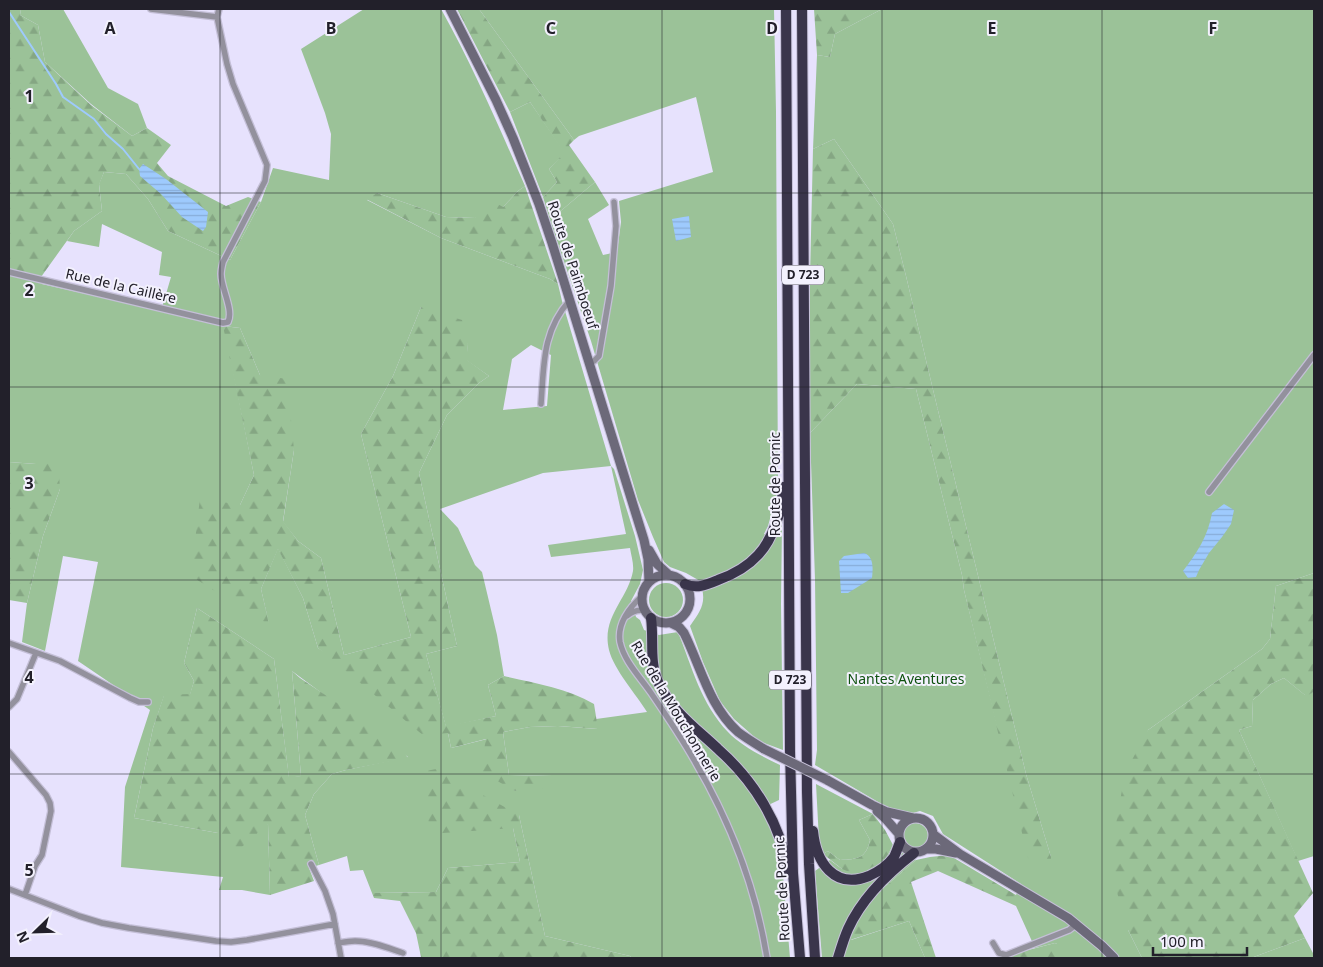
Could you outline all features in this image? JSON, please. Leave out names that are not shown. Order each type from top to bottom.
[{"type":"highway","name":"Route de Pornic","points":[[786,9],[790,751],[795,901],[800,958]]},
{"type":"highway","name":"Route de Pornic","points":[[802,9],[807,779],[809,864],[815,958]]},
{"type":"highway","points":[[685,584],[699,587],[725,578],[758,555],[771,535],[777,521],[783,496],[783,474],[788,459]]},
{"type":"highway","points":[[648,615],[653,632],[653,665],[657,681],[678,712],[731,761],[757,793],[767,810],[784,851],[789,887],[795,901]]},
{"type":"highway","points":[[807,779],[812,794],[816,850],[830,872],[845,879],[858,880],[863,878],[882,868],[894,857],[900,838]]},
{"type":"highway","points":[[838,958],[848,929],[863,904],[874,889],[897,865],[914,852]]},
{"type":"street","points":[[151,9],[218,17],[219,9]]},
{"type":"street","name":"Route de Paimboeuf","points":[[450,9],[496,100],[543,217],[644,540],[648,559],[649,582]]},
{"type":"street","name":"Rue de la Caillère","points":[[9,272],[223,323],[228,322],[230,312],[221,273],[224,262],[265,181],[268,165],[233,84],[218,17]]},
{"type":"street","points":[[589,363],[598,356],[611,286],[616,226],[614,202]]},
{"type":"street","points":[[541,404],[548,336],[561,310],[570,300]]},
{"type":"street","points":[[1209,492],[1314,354]]},
{"type":"street","name":"Route de Paimboeuf","points":[[644,540],[657,564],[668,576]]},
{"type":"street","points":[[648,615],[643,606],[642,596],[649,582],[658,577],[668,576],[677,578],[685,584],[690,599],[686,612],[680,619],[671,623]]},
{"type":"street","name":"Rue de la Mouchonnerie","points":[[642,596],[629,610],[619,634],[623,650],[629,663],[665,713],[695,761],[716,801],[748,881],[761,924],[767,958]]},
{"type":"street","points":[[625,618],[634,611],[640,610],[660,622],[671,623],[679,627],[691,648],[708,690],[720,710],[738,731],[764,749],[872,805],[887,812],[922,819],[930,825],[933,834],[931,844],[920,852],[906,849],[885,818],[872,805]]},
{"type":"street","points":[[686,612],[686,625],[691,648]]},
{"type":"street","points":[[9,642],[60,661],[139,702],[148,702]]},
{"type":"street","points":[[9,707],[17,699],[36,653]]},
{"type":"street","points":[[9,752],[50,802],[51,811],[42,855],[35,866],[25,895]]},
{"type":"street","points":[[900,838],[902,826],[913,818]]},
{"type":"street","points":[[933,834],[960,854],[1077,924],[1114,958]]},
{"type":"street","points":[[926,849],[960,854]]},
{"type":"street","points":[[311,864],[326,891],[333,914],[341,958]]},
{"type":"street","points":[[9,889],[102,923],[216,941],[247,940],[335,924]]},
{"type":"street","points":[[992,943],[999,953],[1006,955],[1069,930],[1077,924]]},
{"type":"street","points":[[338,943],[363,942],[390,948],[402,954]]},
{"type":"green space","points":[[9,9],[21,9],[20,15],[38,25],[45,62],[91,105],[132,136],[147,128],[171,145],[157,163],[168,176],[226,206],[248,197],[261,202],[230,260],[168,231],[148,199],[126,174],[104,172],[99,185],[102,211],[74,231],[41,277],[9,270]]},
{"type":"green space","points":[[21,9],[63,9],[108,88],[138,104],[147,128],[132,136],[91,104],[45,62],[38,25],[20,15]]},
{"type":"green space","points":[[364,9],[441,9],[453,31],[525,186],[503,207],[475,218],[446,217],[377,193],[367,200],[441,238],[550,279],[558,284],[611,466],[614,469],[635,536],[643,570],[640,584],[631,601],[636,617],[640,620],[644,630],[659,635],[678,632],[698,685],[719,721],[739,742],[780,765],[779,800],[762,808],[772,828],[782,863],[790,958],[632,958],[545,936],[519,815],[513,828],[520,862],[448,868],[436,892],[372,893],[363,870],[350,871],[347,856],[319,865],[305,815],[314,794],[332,774],[408,757],[292,671],[301,776],[289,778],[274,659],[197,608],[184,663],[194,681],[190,695],[164,696],[153,728],[134,818],[218,833],[268,824],[270,895],[242,890],[219,890],[223,877],[121,867],[125,787],[150,710],[78,661],[98,562],[63,556],[45,651],[22,642],[27,603],[43,536],[60,489],[36,464],[9,462],[9,270],[41,277],[42,284],[161,311],[171,277],[159,275],[162,252],[102,224],[99,247],[67,241],[74,231],[102,211],[99,184],[104,172],[126,174],[148,199],[168,231],[230,260],[261,202],[273,168],[329,180],[331,134],[301,49]],"holes":[[[421,307],[468,344],[466,360],[489,376],[479,383],[447,415],[419,473],[457,646],[426,654],[446,727],[496,716],[488,685],[504,676],[497,635],[482,572],[475,565],[458,528],[440,509],[543,473],[611,466],[626,534],[548,545],[551,557],[630,548],[633,571],[626,591],[612,618],[608,638],[609,650],[616,666],[647,712],[596,719],[597,729],[558,726],[530,727],[503,732],[509,775],[552,776],[515,791],[487,739],[451,748],[448,733],[318,648],[303,598],[278,548],[261,589],[269,624],[240,505],[254,475],[224,326],[240,328],[294,450],[283,522],[298,541],[321,558],[344,655],[411,637],[361,434],[393,376]],[[531,345],[551,355],[547,406],[503,410],[512,359]]]},
{"type":"green space","points":[[457,9],[479,9],[574,140],[569,145],[595,182],[550,220],[543,197],[557,182],[549,169],[564,153],[530,102],[510,112]]},
{"type":"green space","points":[[479,9],[774,9],[778,490],[764,534],[775,538],[782,525],[783,750],[759,741],[734,719],[720,701],[690,626],[702,605],[703,594],[700,581],[670,567],[664,562],[653,537],[638,500],[591,341],[550,220],[595,182],[609,205],[588,219],[603,255],[617,252],[621,222],[619,201],[713,172],[696,97],[579,136],[574,140]]},
{"type":"green space","points":[[814,9],[882,9],[835,34],[830,57],[817,55]]},
{"type":"green space","name":"Nantes Aventures","points":[[882,9],[1314,9],[1314,573],[1276,586],[1270,639],[1262,649],[1148,730],[1128,930],[1142,958],[1057,958],[1057,944],[1055,943],[1035,948],[1016,906],[1016,895],[1021,884],[943,834],[933,816],[920,811],[902,816],[815,765],[817,750],[815,579],[810,433],[857,384],[916,389],[1015,799],[1051,857],[1026,774],[893,224],[834,139],[813,149],[817,55],[830,57],[835,34]]},
{"type":"green space","points":[[530,102],[565,153],[549,169],[557,182],[543,197],[510,112]]},
{"type":"green space","points":[[834,139],[893,224],[1026,774],[1051,857],[1051,871],[1028,858],[962,575],[916,389],[857,384],[810,433],[810,277],[813,149]]},
{"type":"green space","points":[[525,186],[558,284],[550,279],[441,238],[366,199],[377,193],[446,217],[475,218],[483,204],[494,202],[503,207]]},
{"type":"green space","points":[[421,307],[462,320],[468,344],[467,360],[489,376],[479,383],[447,415],[419,473],[457,646],[426,654],[446,726],[496,716],[488,685],[504,676],[562,690],[594,704],[598,729],[558,726],[530,727],[503,732],[509,775],[552,776],[552,788],[515,791],[480,771],[486,739],[451,748],[448,733],[424,736],[318,648],[303,598],[278,549],[261,589],[269,625],[191,576],[200,498],[240,505],[254,475],[223,326],[240,328],[260,375],[287,379],[294,450],[283,521],[298,541],[321,558],[344,655],[411,637],[361,434],[393,376]]},
{"type":"green space","points":[[41,457],[58,461],[60,489],[43,536],[27,603],[9,600],[9,462],[36,464]]},
{"type":"green space","points":[[1314,573],[1314,692],[1306,696],[1284,678],[1271,684],[1253,700],[1252,726],[1239,730],[1313,893],[1294,916],[1305,938],[1251,958],[1142,958],[1128,930],[1114,882],[1114,835],[1125,773],[1148,730],[1262,649],[1270,639],[1276,586]]},
{"type":"green space","points":[[666,583],[678,588],[683,600],[678,612],[666,617],[654,612],[649,600],[654,588]]},
{"type":"green space","points":[[197,608],[274,659],[289,777],[301,776],[292,671],[398,744],[408,758],[332,774],[314,794],[305,815],[319,865],[309,868],[314,881],[270,895],[268,824],[234,854],[218,833],[134,818],[153,728],[164,695],[190,694],[194,681],[184,663]]},
{"type":"green space","points":[[1284,678],[1305,695],[1314,692],[1314,856],[1298,861],[1239,730],[1252,726],[1253,700],[1271,684]]},
{"type":"green space","points":[[436,769],[519,815],[545,936],[632,958],[421,957],[416,933],[400,901],[374,898],[372,893],[436,892],[448,868],[520,862],[513,828],[429,834],[426,771]]},
{"type":"green space","points":[[816,784],[873,814],[859,820],[870,840],[866,851],[860,857],[840,860],[828,851],[823,854],[819,840]]},
{"type":"green space","points":[[873,814],[893,845],[885,860],[868,869],[852,873],[842,869],[823,854],[828,851],[840,860],[860,857],[866,851],[870,840],[859,820]]},
{"type":"green space","points":[[915,823],[924,827],[928,836],[924,845],[915,849],[906,845],[902,836],[906,827]]},
{"type":"green space","points":[[893,845],[916,860],[887,885],[851,940],[909,921],[925,958],[822,958],[815,871],[830,860],[842,869],[885,860]]},
{"type":"green space","points":[[949,855],[1016,895],[1016,906],[938,871],[911,882],[936,958],[925,958],[909,921],[850,940],[859,915],[887,885],[916,860]]},
{"type":"green space","points":[[1305,938],[1314,958],[1251,958]]},
{"type":"green space","points":[[1057,944],[1057,958],[998,958]]},
{"type":"water","points":[[143,164],[166,179],[208,212],[206,227],[203,231],[182,217],[161,194],[140,176],[139,169]]},
{"type":"water","points":[[689,216],[691,237],[676,241],[672,219]]},
{"type":"water","points":[[1224,504],[1234,510],[1231,524],[1209,553],[1196,577],[1188,578],[1183,571],[1201,544],[1208,529],[1212,513]]},
{"type":"water","points":[[864,553],[871,560],[873,567],[872,578],[848,593],[841,593],[839,561],[844,556]]},
{"type":"waterway","points":[[9,12],[63,97],[94,119],[139,169]]}]
